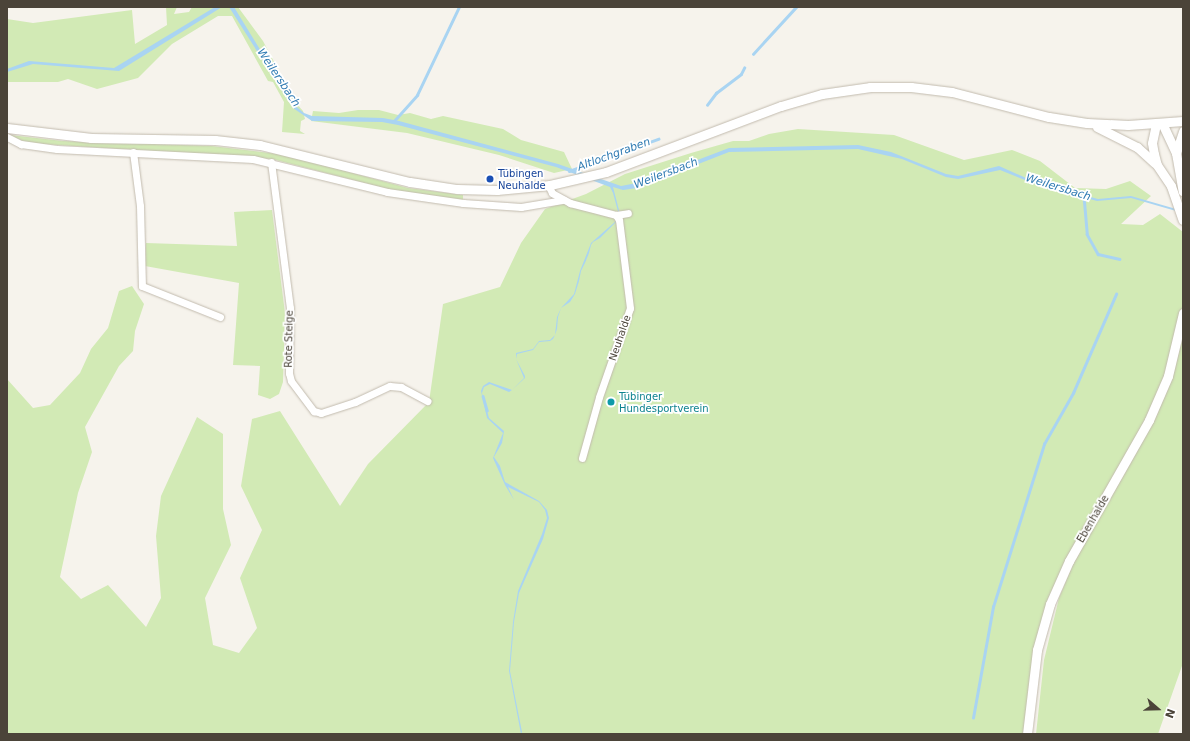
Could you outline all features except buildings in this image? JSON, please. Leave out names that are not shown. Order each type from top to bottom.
[{"type":"street","points":[[7,128],[91,138],[215,140],[260,145],[294,151],[398,180],[443,187],[497,190],[552,185],[618,168],[800,100],[870,87],[911,87],[952,92],[1048,117],[1089,123],[1159,123],[1183,121]]},
{"type":"street","points":[[1089,123],[1123,139],[1142,151],[1157,165],[1171,186],[1183,220]]},
{"type":"street","points":[[1159,123],[1176,153],[1183,191]]},
{"type":"street","points":[[1157,165],[1152,143],[1159,123]]},
{"type":"street","points":[[1176,153],[1183,131]]},
{"type":"street","points":[[7,137],[29,146],[230,157],[271,162],[342,181],[426,199],[496,207],[546,205],[564,200]]},
{"type":"street","points":[[133,152],[140,206],[142,286],[220,317]]},
{"type":"street","name":"Rote Steige","points":[[271,162],[290,308],[289,373],[291,381],[314,411],[321,413],[355,402],[390,386],[401,387],[427,401]]},
{"type":"street","points":[[552,185],[552,193],[564,200],[616,215],[628,213]]},
{"type":"street","name":"Neuhalde","points":[[582,458],[599,397],[630,308],[619,220],[616,215]]},
{"type":"street","name":"Ebenhalde","points":[[1027,734],[1037,650],[1050,604],[1072,555],[1135,448],[1156,405],[1174,358],[1183,313]]},
{"type":"green space","points":[[166,7],[177,7],[174,14],[189,12],[192,7],[238,7],[263,41],[295,102],[303,111],[305,119],[301,121],[300,131],[305,134],[282,132],[284,102],[273,82],[268,81],[232,16],[218,16],[172,44],[138,78],[97,89],[68,79],[58,82],[7,82],[7,19],[33,23],[132,10],[135,44],[167,25]]},
{"type":"green space","points":[[358,110],[379,110],[398,115],[410,113],[431,119],[443,116],[503,129],[521,140],[564,152],[572,169],[554,173],[499,155],[407,133],[311,121],[313,111],[339,113]]},
{"type":"green space","points":[[798,129],[894,135],[964,160],[1012,150],[1040,161],[1075,188],[1106,189],[1130,181],[1151,196],[1121,224],[1143,225],[1160,214],[1183,232],[1183,313],[1168,376],[1091,521],[1045,618],[1027,734],[7,734],[7,379],[33,408],[50,405],[80,373],[91,349],[108,328],[119,291],[132,286],[144,304],[135,331],[133,351],[119,366],[85,427],[92,452],[78,493],[60,577],[81,599],[108,585],[146,627],[161,598],[156,536],[161,496],[197,417],[223,434],[223,509],[231,545],[205,598],[213,645],[239,653],[257,628],[240,578],[262,530],[241,486],[252,419],[280,411],[340,506],[368,464],[429,402],[443,304],[500,287],[521,243],[545,209],[586,194],[625,174],[691,153],[733,141],[749,141],[769,134]]},
{"type":"green space","points":[[10,135],[63,141],[212,146],[286,155],[408,188],[463,195],[463,201],[403,193],[272,159],[27,143]]},
{"type":"green space","points":[[272,210],[285,313],[283,382],[279,394],[270,399],[258,395],[260,366],[233,365],[239,283],[145,266],[146,243],[237,246],[234,212]]},
{"type":"green space","points":[[1183,338],[1183,663],[1158,734],[1036,734],[1044,660],[1059,598],[1082,542],[1171,379]]},
{"type":"water","points":[[215,7],[222,7],[119,71],[33,64],[7,72],[7,69],[29,61],[114,68]]},
{"type":"water","name":"Weilersbach","points":[[229,7],[234,7],[294,105],[304,113],[312,116],[383,118],[399,121],[558,164],[621,186],[637,183],[729,148],[858,145],[891,152],[946,174],[958,176],[999,166],[1033,181],[1098,199],[1131,196],[1183,211],[1183,213],[1131,198],[1097,201],[1035,184],[1000,170],[958,179],[946,177],[902,159],[858,149],[729,152],[637,188],[623,190],[613,187],[620,214],[617,221],[591,245],[581,271],[575,294],[570,302],[561,308],[574,294],[580,271],[591,243],[616,221],[619,215],[610,187],[556,167],[398,125],[382,122],[312,121],[293,108]]},
{"type":"water","points":[[561,308],[558,317],[555,335],[557,317]]},
{"type":"water","points":[[555,335],[550,341],[539,342],[533,350],[517,354],[516,359],[516,353],[533,349],[539,341],[550,340]]},
{"type":"water","points":[[516,359],[525,378],[512,390],[524,378]]},
{"type":"water","points":[[489,382],[512,390],[509,392],[490,384],[484,387],[482,393],[489,418],[504,431],[502,443],[494,457],[500,466],[505,482],[539,501],[547,510],[549,518],[543,539],[519,593],[514,622],[510,671],[522,732],[521,734],[509,671],[513,622],[518,591],[542,534],[547,518],[545,510],[539,502],[508,487],[514,500],[505,485],[493,458],[503,433],[487,418],[481,391],[483,386]]},
{"type":"waterway","points":[[393,122],[417,95],[459,7]]},
{"type":"waterway","name":"Altlochgraben","points":[[753,54],[796,7]]},
{"type":"waterway","name":"Altlochgraben","points":[[707,105],[716,93],[741,74],[744,68]]},
{"type":"waterway","name":"Altlochgraben","points":[[569,171],[658,139]]},
{"type":"waterway","name":"Weilersbach","points":[[1084,196],[1087,234],[1098,254],[1119,259]]},
{"type":"waterway","points":[[973,718],[993,607],[1044,444],[1073,393],[1116,294]]},
{"type":"waterway","points":[[483,396],[487,410]]},
{"type":"place","name":"Tübingen Neuhalde","points":[[490,179]]},
{"type":"place","name":"Tübinger Hundesportverein","points":[[611,402]]}]
